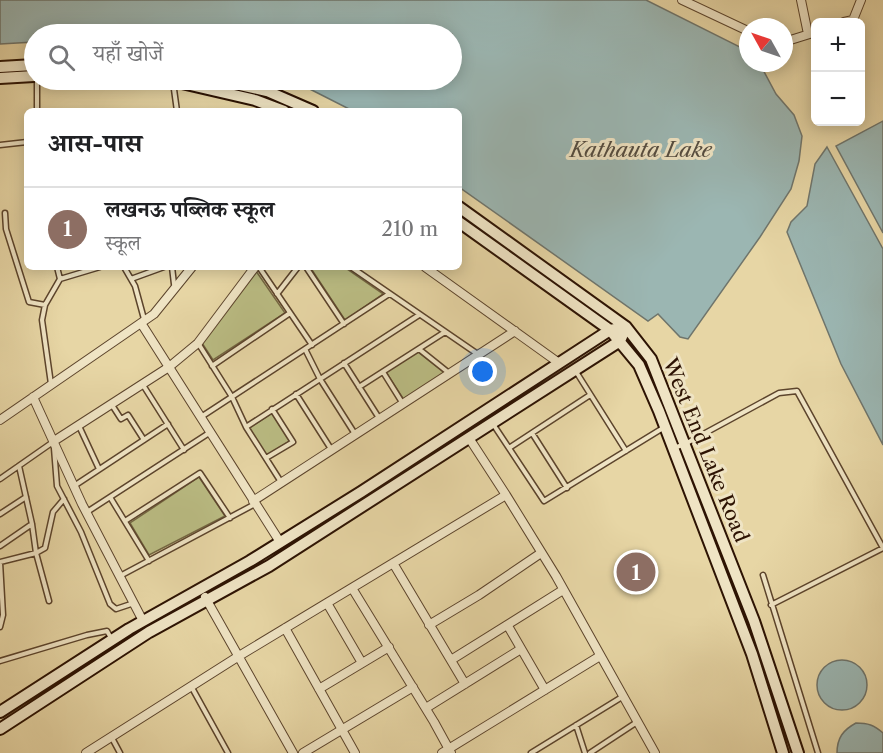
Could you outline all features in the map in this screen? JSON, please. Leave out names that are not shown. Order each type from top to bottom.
[{"type":"street","points":[[682,0],[739,27]]},
{"type":"street","points":[[801,0],[811,30]]},
{"type":"street","points":[[854,18],[861,0]]},
{"type":"street","points":[[793,39],[811,33]]},
{"type":"street","points":[[0,67],[24,66]]},
{"type":"street","points":[[0,78],[24,78]]},
{"type":"street","points":[[212,90],[280,107]]},
{"type":"street","points":[[263,90],[267,91],[280,107]]},
{"type":"street","name":"West End Lake Road","points":[[462,209],[627,327],[651,359],[754,621],[798,753]]},
{"type":"street","name":"West End Lake Road","points":[[462,224],[610,330],[639,365],[665,426],[752,654],[783,753]]},
{"type":"street","points":[[0,420],[154,314],[189,270]]},
{"type":"street","points":[[54,441],[169,367],[198,343],[255,270]]},
{"type":"street","points":[[429,270],[559,363]]},
{"type":"street","points":[[142,322],[280,542]]},
{"type":"street","points":[[0,712],[143,621],[250,561],[361,492],[610,330],[627,327]]},
{"type":"street","points":[[0,729],[149,633],[269,566],[493,423],[620,341],[627,327]]},
{"type":"street","points":[[254,502],[515,332]]},
{"type":"street","points":[[33,397],[87,513],[143,621]]},
{"type":"street","points":[[469,438],[563,590],[655,753]]},
{"type":"street","points":[[86,753],[239,656],[506,495]]},
{"type":"street","points":[[429,625],[479,595],[541,553]]},
{"type":"street","points":[[393,564],[465,684]]},
{"type":"street","points":[[200,588],[292,753]]},
{"type":"street","points":[[352,588],[426,708],[447,752],[600,656]]},
{"type":"street","points":[[451,660],[563,590]]},
{"type":"street","points":[[327,603],[362,663]]},
{"type":"street","points":[[508,626],[545,690]]},
{"type":"street","points":[[285,628],[355,753]]},
{"type":"street","points":[[319,689],[389,647]]},
{"type":"street","points":[[426,708],[521,649]]},
{"type":"street","points":[[303,753],[413,687]]},
{"type":"lane","points":[[36,90],[37,108]]},
{"type":"lane","points":[[174,90],[177,108]]},
{"type":"lane","points":[[0,144],[24,142]]},
{"type":"lane","points":[[5,213],[6,229],[29,302],[45,305]]},
{"type":"lane","points":[[58,270],[60,279]]},
{"type":"lane","points":[[51,385],[42,320],[45,305],[60,279],[90,270]]},
{"type":"lane","points":[[126,270],[135,286],[142,322]]},
{"type":"lane","points":[[131,279],[156,270]]},
{"type":"lane","points":[[172,270],[176,286]]},
{"type":"lane","points":[[259,270],[312,345]]},
{"type":"lane","points":[[277,294],[296,270]]},
{"type":"lane","points":[[308,270],[344,324]]},
{"type":"lane","points":[[355,270],[478,355]]},
{"type":"lane","points":[[201,417],[389,294]]},
{"type":"lane","points":[[212,366],[290,313]]},
{"type":"lane","points":[[246,427],[419,315]]},
{"type":"lane","points":[[359,387],[445,332]]},
{"type":"lane","points":[[198,343],[281,483]]},
{"type":"lane","points":[[305,349],[320,379],[356,435]]},
{"type":"lane","points":[[419,349],[450,374]]},
{"type":"lane","points":[[344,363],[379,419]]},
{"type":"lane","points":[[574,370],[626,451]]},
{"type":"lane","points":[[383,372],[403,404]]},
{"type":"lane","points":[[142,384],[184,450]]},
{"type":"lane","points":[[673,448],[685,444],[779,393],[797,391],[883,548],[771,605]]},
{"type":"lane","points":[[296,394],[332,450]]},
{"type":"lane","points":[[509,448],[590,395]]},
{"type":"lane","points":[[111,404],[120,419],[128,415],[144,440]]},
{"type":"lane","points":[[266,458],[293,442],[272,410]]},
{"type":"lane","points":[[493,423],[544,501],[665,426]]},
{"type":"lane","points":[[74,486],[168,424]]},
{"type":"lane","points":[[78,425],[99,469]]},
{"type":"lane","points":[[87,513],[210,433]]},
{"type":"lane","points":[[532,433],[567,488]]},
{"type":"lane","points":[[0,479],[54,441]]},
{"type":"lane","points":[[54,441],[57,486],[81,532],[110,604],[116,609],[134,603]]},
{"type":"lane","points":[[19,466],[36,553],[49,601]]},
{"type":"lane","points":[[124,521],[200,473],[230,518]]},
{"type":"lane","points":[[0,514],[26,497]]},
{"type":"lane","points":[[110,497],[149,561]]},
{"type":"lane","points":[[0,627],[2,616],[0,562],[36,553],[45,548],[53,512],[64,500]]},
{"type":"lane","points":[[120,576],[230,518],[254,502]]},
{"type":"lane","points":[[0,546],[32,524]]},
{"type":"lane","points":[[763,575],[818,753]]},
{"type":"lane","points":[[0,661],[107,631],[112,640]]},
{"type":"lane","points":[[191,686],[228,753]]},
{"type":"lane","points":[[531,753],[623,696]]},
{"type":"lane","points":[[590,753],[637,722]]},
{"type":"lane","points":[[576,725],[585,753]]},
{"type":"lane","points":[[111,737],[120,753]]},
{"type":"green space","points":[[312,270],[348,270],[383,294],[345,320]]},
{"type":"green space","points":[[256,271],[285,313],[213,360],[202,343]]},
{"type":"green space","points":[[418,352],[445,373],[404,400],[386,372]]},
{"type":"green space","points":[[272,413],[290,441],[266,456],[249,428]]},
{"type":"green space","points":[[199,477],[225,516],[149,555],[130,523]]},
{"type":"water","name":"Kathauta Lake","points":[[0,0],[646,0],[739,46],[739,72],[764,72],[776,94],[794,115],[802,136],[799,161],[791,189],[688,339],[680,337],[658,314],[648,321],[462,189],[462,108],[347,108],[312,90],[462,90],[462,24],[24,24],[24,43],[0,44]]},
{"type":"water","points":[[883,121],[883,233],[836,146]]},
{"type":"water","points":[[827,147],[883,249],[883,445],[841,364],[787,232],[791,222],[807,206],[815,164]]},
{"type":"water","points":[[837,660],[847,660],[860,667],[867,680],[867,690],[860,703],[847,710],[837,710],[828,706],[821,699],[817,690],[817,680],[821,671],[828,664]]},
{"type":"water","points":[[856,723],[871,725],[883,733],[883,753],[837,753],[842,735]]},
{"type":"place","name":"लखनऊ पब्लिक स्कूल","points":[[636,572]]}]
